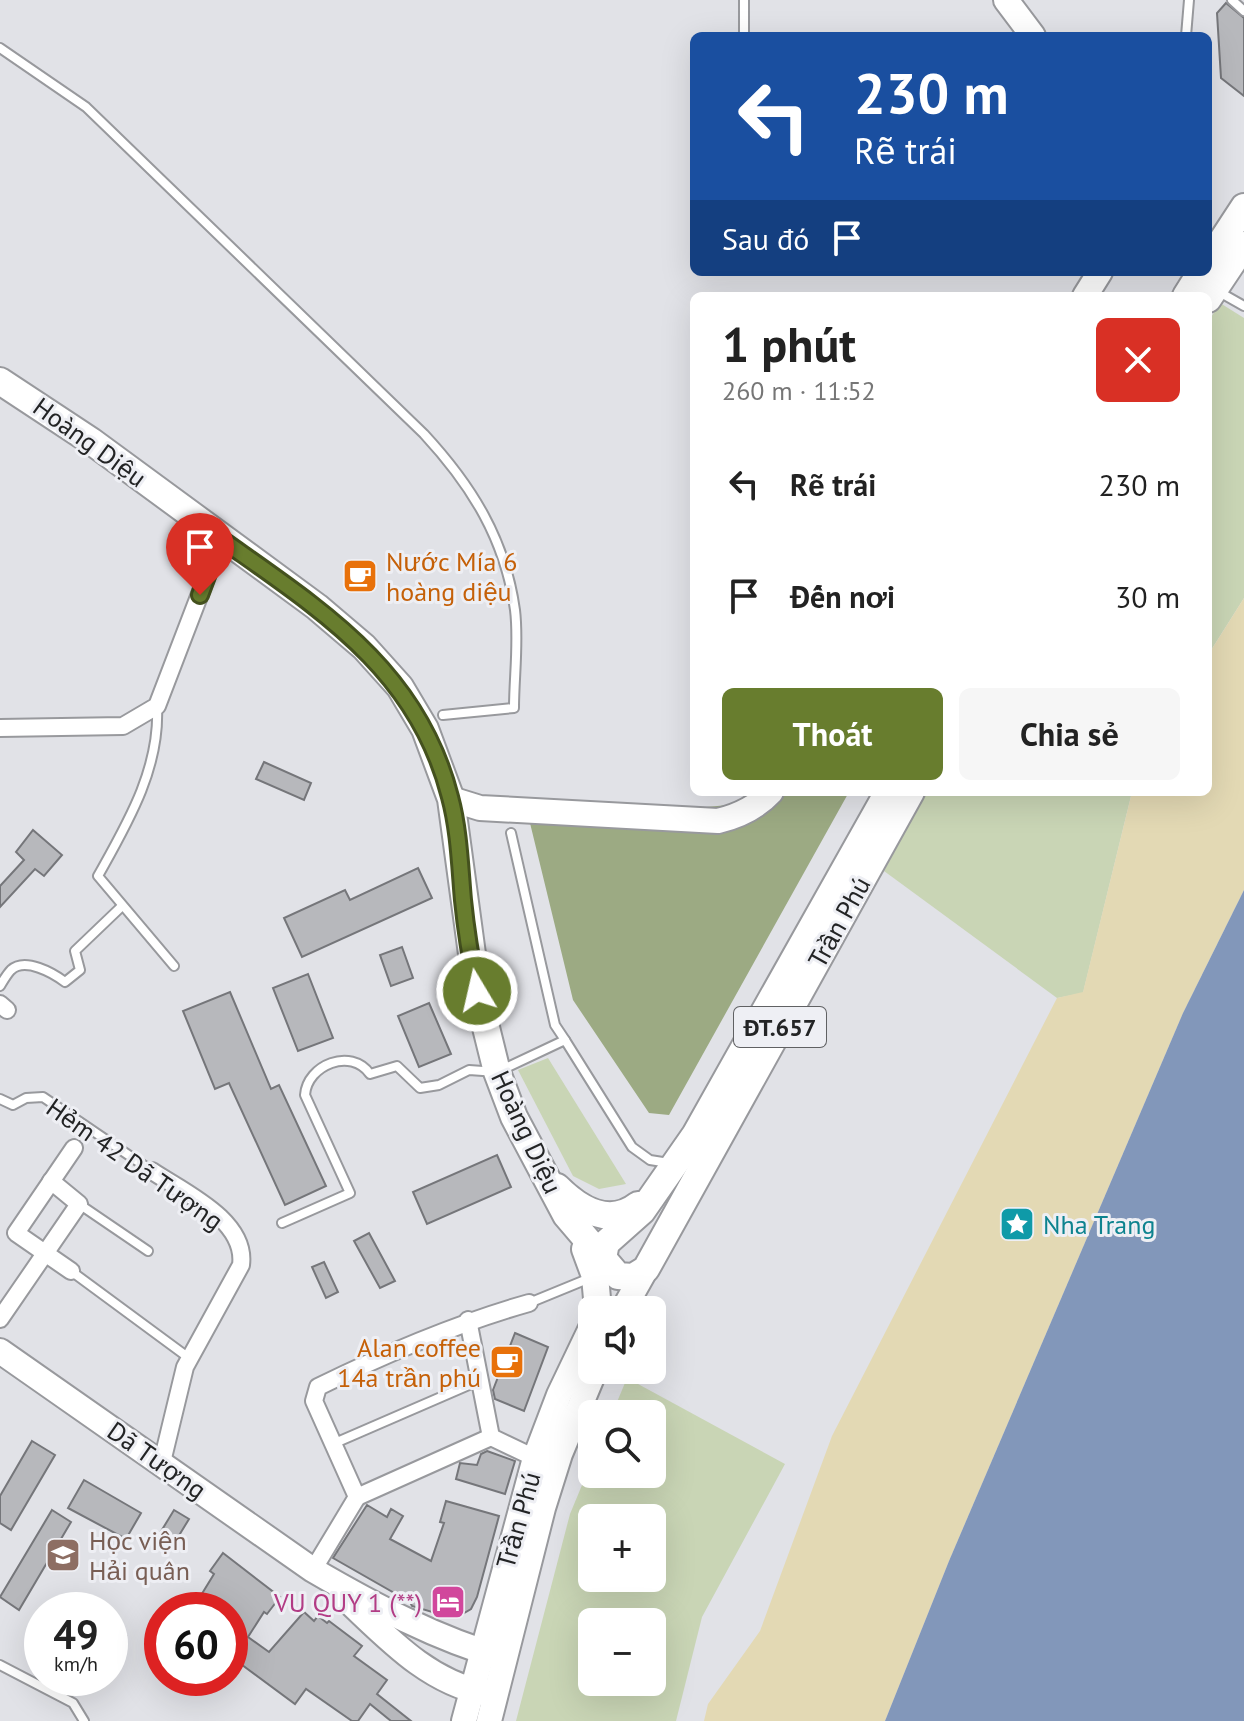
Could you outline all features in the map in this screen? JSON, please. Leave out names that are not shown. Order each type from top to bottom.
[{"type":"main road","points":[[1212,256],[1244,207]]},
{"type":"main road","points":[[1214,296],[1244,245]]},
{"type":"main road","name":"Hoàng Diệu","points":[[3,389],[91,441],[317,607],[364,647],[400,687],[425,729],[451,799],[474,977],[497,1072],[514,1117],[601,1271]]},
{"type":"main road","name":"Trần Phú","points":[[617,1232],[633,1222],[695,1135],[886,796]]},
{"type":"main road","name":"Trần Phú","points":[[648,1266],[909,796]]},
{"type":"main road","points":[[546,1174],[580,1207],[606,1216],[632,1210],[657,1191]]},
{"type":"main road","name":"Hoàng Diệu","points":[[546,1174],[565,1199],[588,1220],[602,1229],[617,1232]]},
{"type":"main road","points":[[599,1296],[601,1271],[625,1278],[640,1274],[648,1266],[650,1246],[640,1234],[617,1232]]},
{"type":"main road","name":"ĐT.657","points":[[601,1271],[604,1250],[617,1232]]},
{"type":"street","points":[[1006,0],[1030,32]]},
{"type":"street","points":[[0,728],[123,726],[157,706],[221,539]]},
{"type":"street","points":[[451,799],[480,808],[718,821],[744,813],[766,796]]},
{"type":"street","points":[[71,1271],[16,1233],[74,1148]]},
{"type":"street","name":"Hẻm 42 Dã Tượng","points":[[152,1171],[219,1216],[241,1248],[241,1265],[189,1358],[162,1462]]},
{"type":"street","points":[[0,1319],[79,1204],[51,1181]]},
{"type":"street","name":"Trần Phú","points":[[631,1296],[648,1266]]},
{"type":"street","points":[[357,1497],[314,1401],[318,1387],[384,1354],[468,1320],[529,1303]]},
{"type":"street","points":[[468,1320],[491,1437]]},
{"type":"street","name":"Dã Tượng","points":[[0,1352],[313,1570],[368,1602],[493,1655]]},
{"type":"street","name":"Trần Phú","points":[[464,1721],[483,1693],[535,1458],[578,1355]]},
{"type":"street","name":"Trần Phú","points":[[493,1655],[560,1454],[589,1384]]},
{"type":"street","points":[[313,1570],[357,1497],[491,1437],[535,1458]]},
{"type":"street","name":"Dã Tượng","points":[[313,1570],[418,1665],[483,1693]]},
{"type":"street","name":"Trần Phú","points":[[483,1693],[489,1721]]},
{"type":"lane","points":[[744,0],[744,32]]},
{"type":"lane","points":[[1186,32],[1189,0]]},
{"type":"lane","points":[[1232,0],[1244,11]]},
{"type":"lane","points":[[0,48],[86,107],[424,434],[454,465],[477,498],[495,534],[515,613],[514,708],[443,715]]},
{"type":"lane","points":[[1214,296],[1244,306]]},
{"type":"lane","points":[[157,706],[156,745],[128,822],[98,876],[121,907],[174,966]]},
{"type":"lane","points":[[511,833],[555,1025],[632,1147],[650,1160],[666,1163],[677,1161]]},
{"type":"lane","points":[[0,986],[12,968],[19,966],[50,971],[65,982],[80,970],[75,951],[121,907]]},
{"type":"lane","points":[[282,1223],[350,1193],[305,1095],[306,1082],[326,1065],[348,1060],[363,1064],[370,1074],[397,1066],[420,1088],[439,1085],[469,1070],[497,1072],[565,1040]]},
{"type":"lane","name":"Hẻm 42 Dã Tượng","points":[[0,1099],[13,1105],[26,1098],[43,1097],[152,1171]]},
{"type":"lane","points":[[79,1204],[148,1251]]},
{"type":"lane","points":[[71,1271],[189,1358]]},
{"type":"lane","points":[[529,1303],[601,1271]]},
{"type":"lane","points":[[335,1443],[478,1381]]},
{"type":"lane","points":[[0,1665],[73,1703],[84,1721]]},
{"type":"green space","points":[[1220,303],[1244,318],[1244,598],[1212,649],[1212,316]]},
{"type":"green space","points":[[775,796],[847,796],[669,1115],[649,1113],[573,1000],[530,823],[772,801]]},
{"type":"green space","points":[[924,796],[1131,796],[1083,993],[1057,998],[884,871]]},
{"type":"green space","points":[[548,1058],[626,1184],[599,1189],[573,1176],[518,1070]]},
{"type":"green space","points":[[624,1384],[638,1384],[785,1464],[702,1617],[676,1721],[516,1721],[570,1514],[581,1488],[666,1488],[666,1400],[618,1400]]},
{"type":"sand","name":"Nha Trang","points":[[1244,598],[1244,890],[1183,1013],[949,1561],[885,1721],[704,1721],[708,1704],[760,1631],[832,1436],[1057,998],[1083,992],[1131,796],[1212,796],[1212,649]]},
{"type":"water","points":[[1244,890],[1244,1721],[885,1721],[949,1561],[1183,1013]]},
{"type":"building","points":[[1226,3],[1244,18],[1244,96],[1221,78],[1217,13]]},
{"type":"building","points":[[264,762],[311,783],[304,800],[256,779]]},
{"type":"building","points":[[33,830],[62,855],[44,876],[35,869],[0,907],[0,886],[24,860],[16,852]]},
{"type":"building","points":[[418,868],[432,898],[302,957],[284,918],[345,890],[350,900]]},
{"type":"building","points":[[402,947],[413,978],[391,986],[380,955]]},
{"type":"building","points":[[308,974],[333,1038],[298,1051],[273,988]]},
{"type":"building","points":[[230,992],[271,1089],[279,1085],[326,1186],[285,1205],[229,1083],[215,1089],[183,1011]]},
{"type":"building","points":[[429,1003],[451,1054],[419,1067],[398,1016]]},
{"type":"building","points":[[497,1155],[511,1187],[427,1224],[413,1192]]},
{"type":"building","points":[[369,1233],[395,1281],[380,1288],[354,1241]]},
{"type":"building","points":[[324,1262],[338,1292],[326,1298],[312,1267]]},
{"type":"building","points":[[515,1333],[548,1347],[524,1411],[495,1399],[493,1390]]},
{"type":"building","points":[[32,1441],[55,1455],[11,1530],[0,1523],[0,1496]]},
{"type":"building","points":[[487,1451],[515,1461],[505,1494],[456,1479],[460,1463],[477,1465],[481,1454]]},
{"type":"building","points":[[84,1480],[141,1513],[126,1539],[68,1508]]},
{"type":"building","points":[[446,1501],[499,1516],[477,1597],[471,1609],[459,1616],[442,1612],[442,1615],[412,1606],[333,1558],[367,1505],[387,1517],[391,1509],[403,1516],[390,1539],[431,1561],[444,1523],[440,1522]]},
{"type":"building","points":[[52,1510],[71,1522],[30,1592],[24,1592],[24,1602],[19,1610],[0,1597]]},
{"type":"building","points":[[174,1510],[189,1519],[172,1547],[157,1538]]},
{"type":"building","points":[[223,1553],[280,1597],[267,1614],[264,1612],[248,1637],[248,1592],[203,1592],[214,1574],[210,1571]]},
{"type":"building","points":[[304,1612],[314,1621],[318,1616],[327,1623],[329,1621],[362,1646],[354,1656],[387,1680],[377,1694],[411,1721],[391,1721],[370,1704],[358,1721],[352,1721],[306,1689],[295,1704],[248,1669],[248,1637],[269,1652]]},
{"type":"place","name":"Nước Mía 6 hoàng diệu","points":[[360,576]]},
{"type":"place","name":"Nha Trang","points":[[1017,1224]]},
{"type":"place","name":"Alan coffee 14a trần phú","points":[[507,1362]]},
{"type":"place","name":"Học viện Hải quân","points":[[63,1555]]},
{"type":"place","name":"VU QUY 1 (**)","points":[[448,1602]]},
{"type":"route","points":[[200,595],[221,539],[317,607],[364,647],[400,687],[425,729],[451,799],[477,991]]}]
